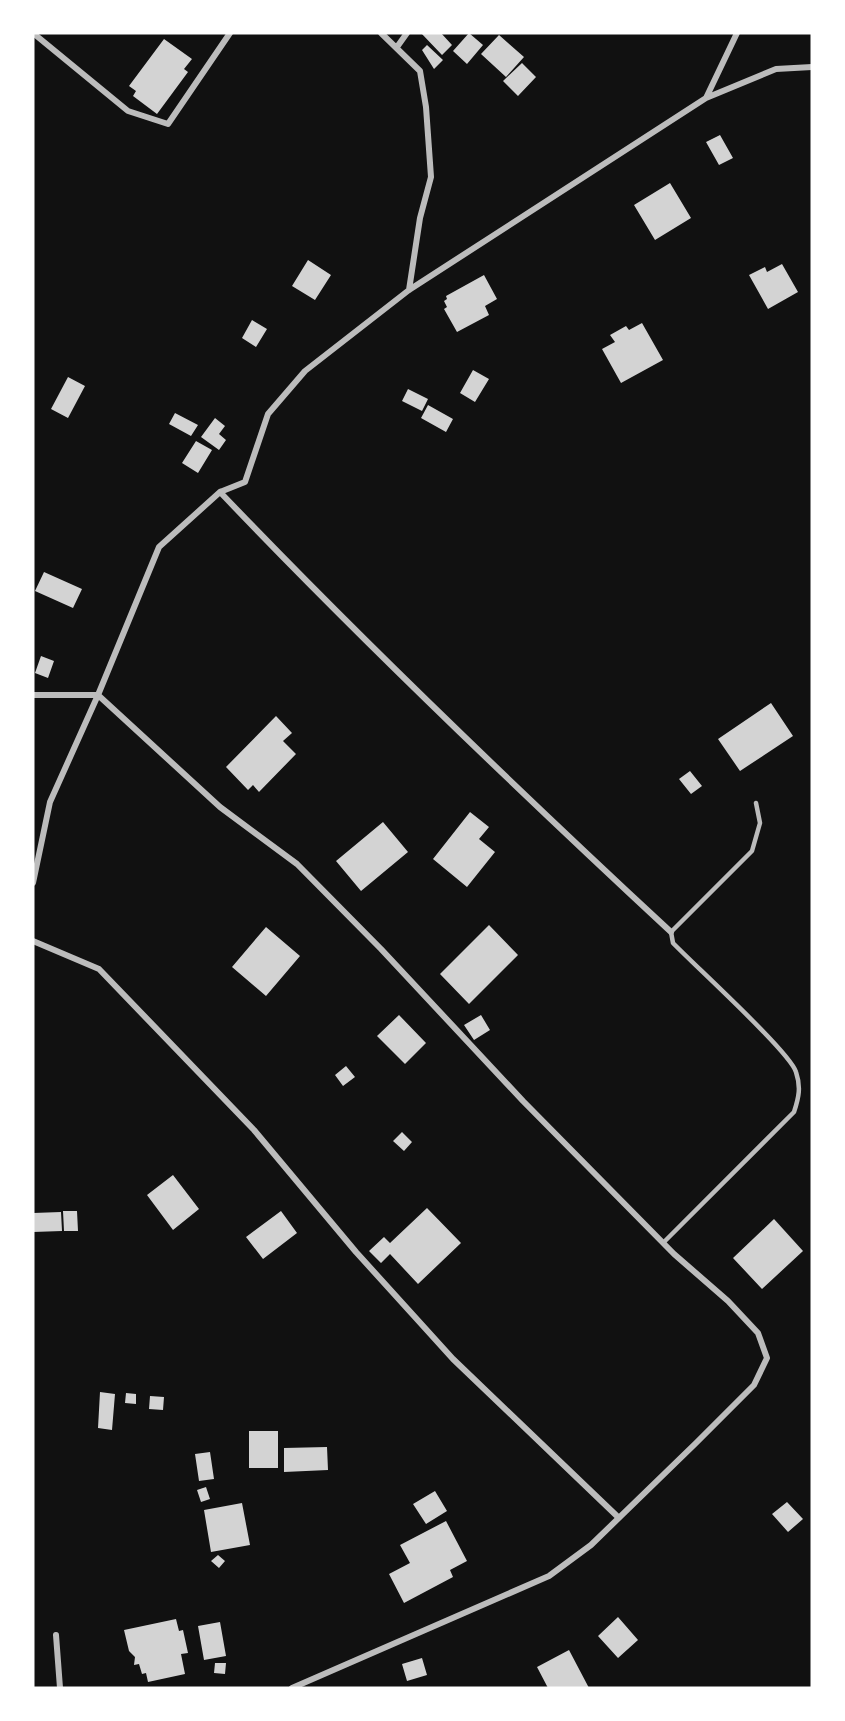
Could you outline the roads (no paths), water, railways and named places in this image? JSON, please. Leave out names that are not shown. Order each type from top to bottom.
[{"type":"street","points":[[33,33],[128,111],[168,124],[230,33]]},
{"type":"street","points":[[381,33],[420,71],[426,107],[431,177],[420,218],[409,290]]},
{"type":"street","points":[[397,47],[407,33]]},
{"type":"street","points":[[706,98],[737,33]]},
{"type":"street","points":[[33,884],[50,802],[98,695],[159,547],[220,492],[245,482],[267,414],[305,371],[409,290],[706,98],[776,69],[812,67]]},
{"type":"street","points":[[220,492],[316,593],[426,701],[671,932]]},
{"type":"street","points":[[33,695],[98,695],[220,807],[297,864],[663,1243],[728,1302],[758,1333],[767,1358],[754,1384],[591,1545],[549,1576],[292,1688]]},
{"type":"street","points":[[33,941],[99,969],[254,1130],[356,1252],[453,1359],[619,1518]]},
{"type":"street","points":[[56,1635],[60,1688]]},
{"type":"lane","points":[[663,1243],[794,1112],[801,1094],[796,1070],[774,1044],[673,943],[671,932],[752,851],[760,823],[756,803]]}]
